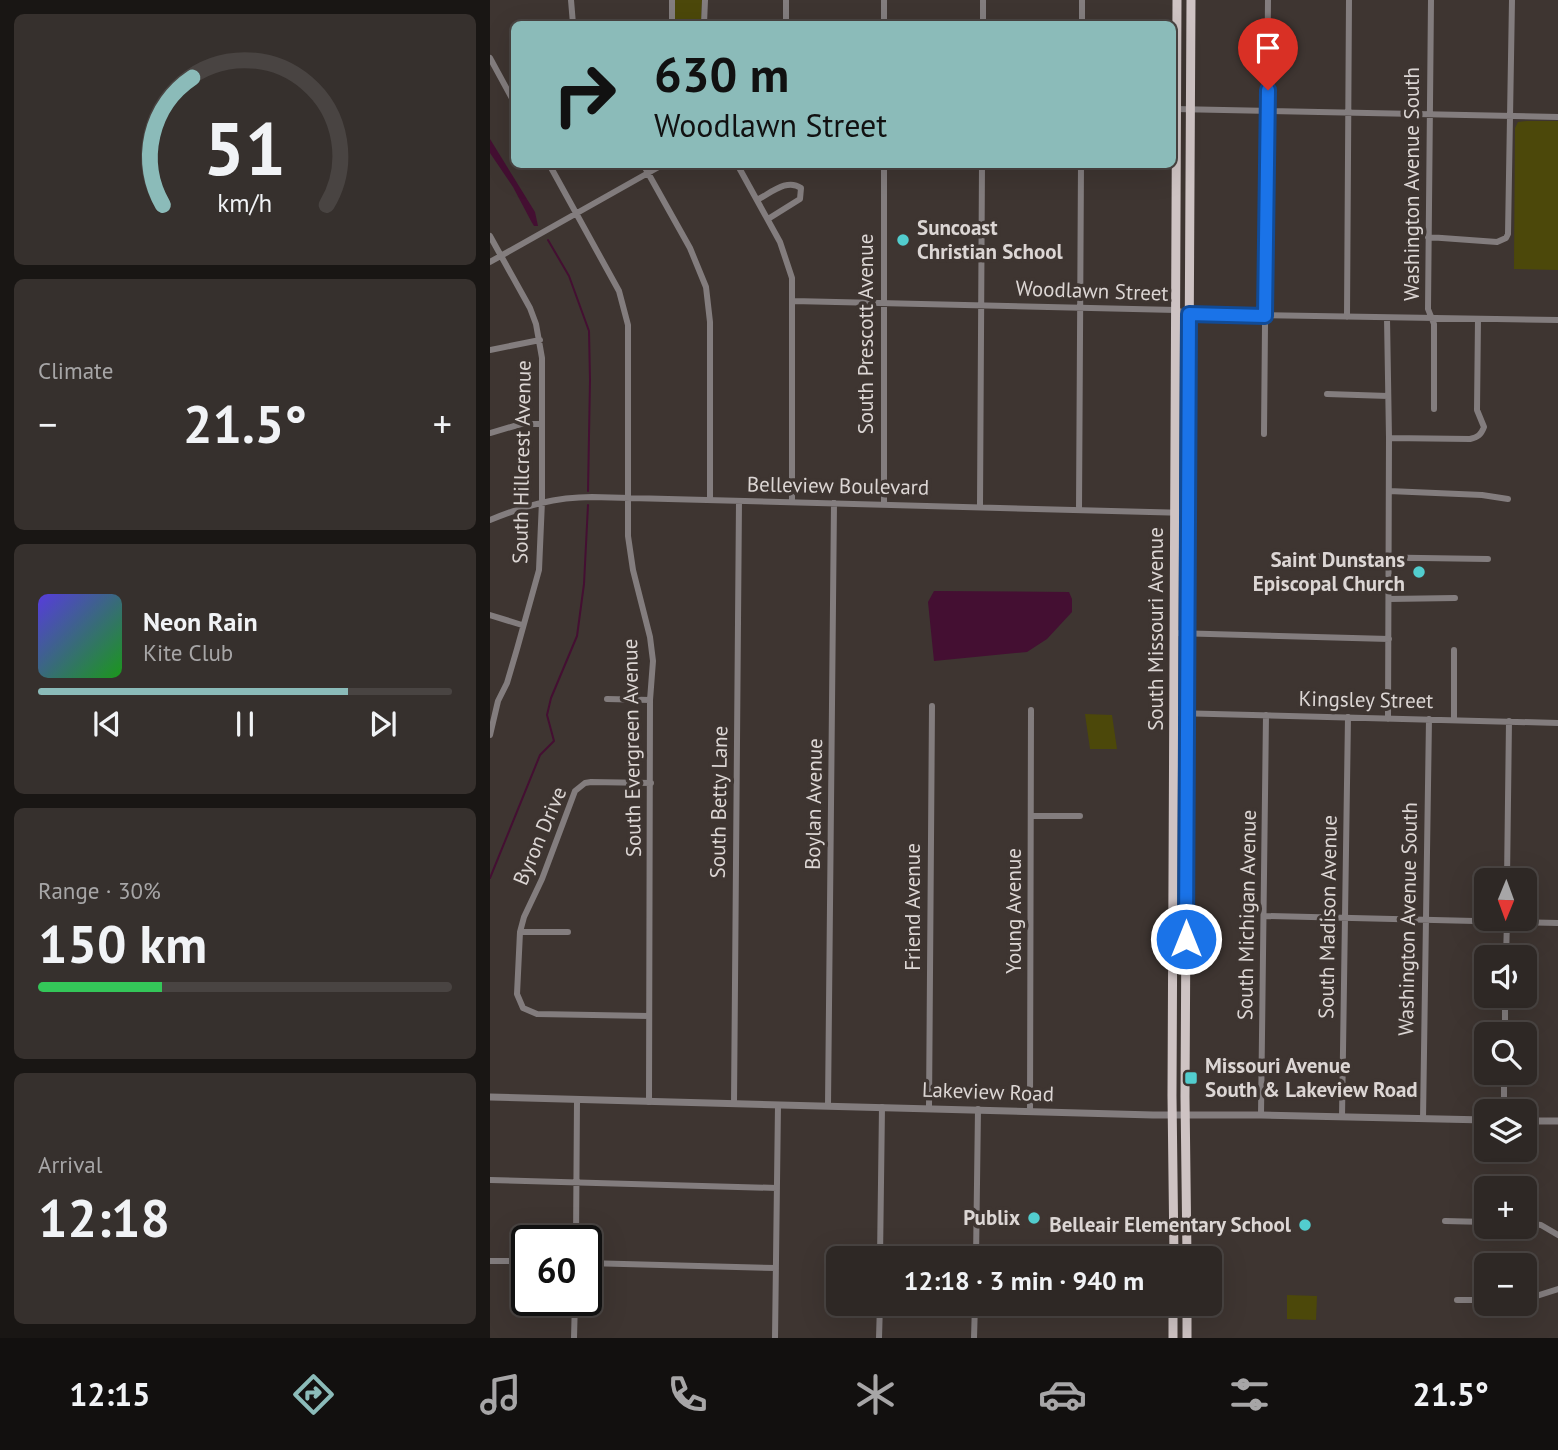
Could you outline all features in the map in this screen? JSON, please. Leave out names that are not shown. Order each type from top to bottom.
[{"type":"main road","name":"South Missouri Avenue","points":[[1176,54],[1177,0]]},
{"type":"main road","name":"South Missouri Avenue","points":[[1187,1246],[1191,0]]},
{"type":"main road","name":"South Missouri Avenue","points":[[1174,1246],[1175,168]]},
{"type":"main road","points":[[1173,1316],[1173,1338]]},
{"type":"main road","points":[[1187,1316],[1187,1338]]},
{"type":"street","points":[[570,0],[573,21]]},
{"type":"street","points":[[671,21],[672,0]]},
{"type":"street","points":[[704,21],[705,0]]},
{"type":"street","points":[[786,0],[786,21]]},
{"type":"street","points":[[884,0],[884,21]]},
{"type":"street","points":[[983,0],[983,21]]},
{"type":"street","points":[[1082,0],[1082,21]]},
{"type":"street","points":[[1264,434],[1268,0]]},
{"type":"street","points":[[1347,317],[1349,0]]},
{"type":"street","name":"Washington Avenue South","points":[[1431,0],[1428,309],[1434,324],[1434,409]]},
{"type":"street","points":[[1428,237],[1497,242],[1506,238],[1509,229],[1512,0]]},
{"type":"street","points":[[490,58],[511,96]]},
{"type":"street","points":[[1176,109],[1558,117]]},
{"type":"street","name":"South Evergreen Avenue","points":[[551,168],[619,291],[628,325],[628,536],[653,661],[650,700],[649,1102]]},
{"type":"street","points":[[645,168],[690,248],[706,287],[710,322],[710,500]]},
{"type":"street","points":[[490,262],[656,168]]},
{"type":"street","points":[[739,168],[768,219],[792,278],[792,502]]},
{"type":"street","name":"South Prescott Avenue","points":[[884,168],[884,504]]},
{"type":"street","points":[[980,507],[982,168]]},
{"type":"street","points":[[1079,510],[1081,168]]},
{"type":"street","points":[[758,201],[787,184],[795,184],[801,188],[800,199],[768,219]]},
{"type":"street","name":"South Hillcrest Avenue","points":[[490,236],[530,308],[540,340],[542,424],[542,501],[538,570],[490,735]]},
{"type":"street","name":"Woodlawn Street","points":[[793,301],[1176,310],[1189,314],[1265,316],[1558,320]]},
{"type":"street","points":[[1387,318],[1390,438],[1388,719]]},
{"type":"street","points":[[1390,438],[1477,437],[1484,427],[1477,410],[1478,319]]},
{"type":"street","points":[[490,350],[540,340]]},
{"type":"street","points":[[1327,394],[1388,396]]},
{"type":"street","points":[[490,432],[521,424],[542,424]]},
{"type":"street","points":[[1389,491],[1482,495],[1508,499]]},
{"type":"street","name":"Belleview Boulevard","points":[[490,520],[542,501],[566,497],[1188,513]]},
{"type":"street","name":"South Betty Lane","points":[[734,1104],[739,500]]},
{"type":"street","name":"Boylan Avenue","points":[[828,1106],[834,503]]},
{"type":"street","points":[[1289,556],[1488,559]]},
{"type":"street","points":[[1388,599],[1455,598]]},
{"type":"street","points":[[490,615],[522,625]]},
{"type":"street","points":[[1174,633],[1389,639]]},
{"type":"street","points":[[1454,650],[1454,720]]},
{"type":"street","points":[[490,698],[498,701]]},
{"type":"street","points":[[607,699],[650,700]]},
{"type":"street","name":"Friend Avenue","points":[[929,1108],[932,706]]},
{"type":"street","name":"Young Avenue","points":[[1030,1111],[1031,710]]},
{"type":"street","name":"Kingsley Street","points":[[1174,713],[1558,723]]},
{"type":"street","name":"South Michigan Avenue","points":[[1261,1115],[1266,715]]},
{"type":"street","name":"South Madison Avenue","points":[[1342,1116],[1348,717]]},
{"type":"street","name":"Washington Avenue South","points":[[1423,1119],[1429,719]]},
{"type":"street","points":[[1507,868],[1509,721]]},
{"type":"street","name":"Byron Drive","points":[[649,1016],[528,1012],[519,1003],[517,994],[520,932],[524,917],[542,879],[575,791],[585,783],[592,782],[651,783]]},
{"type":"street","points":[[1032,816],[1080,816]]},
{"type":"street","points":[[1265,916],[1474,920]]},
{"type":"street","points":[[1537,922],[1558,923]]},
{"type":"street","points":[[520,932],[568,932]]},
{"type":"street","name":"Lakeview Road","points":[[490,1097],[1172,1115],[1474,1120]]},
{"type":"street","points":[[576,1225],[577,1100]]},
{"type":"street","points":[[775,1338],[778,1105]]},
{"type":"street","points":[[880,1246],[882,1107]]},
{"type":"street","points":[[976,1246],[978,1109]]},
{"type":"street","points":[[1537,1121],[1558,1121]]},
{"type":"street","points":[[490,1180],[777,1188]]},
{"type":"street","points":[[1445,1221],[1474,1222]]},
{"type":"street","points":[[1537,1225],[1558,1235]]},
{"type":"street","points":[[490,1261],[511,1261]]},
{"type":"street","points":[[602,1263],[776,1268]]},
{"type":"street","points":[[1537,1296],[1558,1289]]},
{"type":"street","points":[[1457,1300],[1474,1300]]},
{"type":"street","points":[[574,1338],[575,1316]]},
{"type":"street","points":[[879,1338],[880,1316]]},
{"type":"street","points":[[975,1316],[975,1338]]},
{"type":"shaded area","points":[[675,0],[702,0],[701,21],[675,21]]},
{"type":"shaded area","points":[[1558,121],[1558,270],[1514,269],[1515,128],[1518,122]]},
{"type":"shaded area","points":[[490,139],[535,212],[538,226],[534,226],[513,187],[490,153]]},
{"type":"shaded area","points":[[934,591],[1069,592],[1072,612],[1047,639],[1027,652],[934,661],[928,602]]},
{"type":"shaded area","points":[[1085,714],[1112,715],[1117,749],[1090,749]]},
{"type":"shaded area","points":[[1287,1295],[1317,1296],[1316,1320],[1287,1319]]},
{"type":"waterway","points":[[548,240],[569,276],[589,331],[588,491]]},
{"type":"waterway","points":[[490,878],[540,755],[554,741],[547,715],[551,698],[577,636],[584,584],[588,505]]},
{"type":"place","name":"Suncoast Christian School","points":[[903,240]]},
{"type":"place","name":"Saint Dunstans Episcopal Church","points":[[1419,572]]},
{"type":"place","name":"Missouri Avenue South & Lakeview Road","points":[[1191,1078]]},
{"type":"place","name":"Publix","points":[[1034,1218]]},
{"type":"place","name":"Belleair Elementary School","points":[[1305,1225]]},
{"type":"route","points":[[1186,939],[1189,314],[1265,316],[1268,90]]}]
